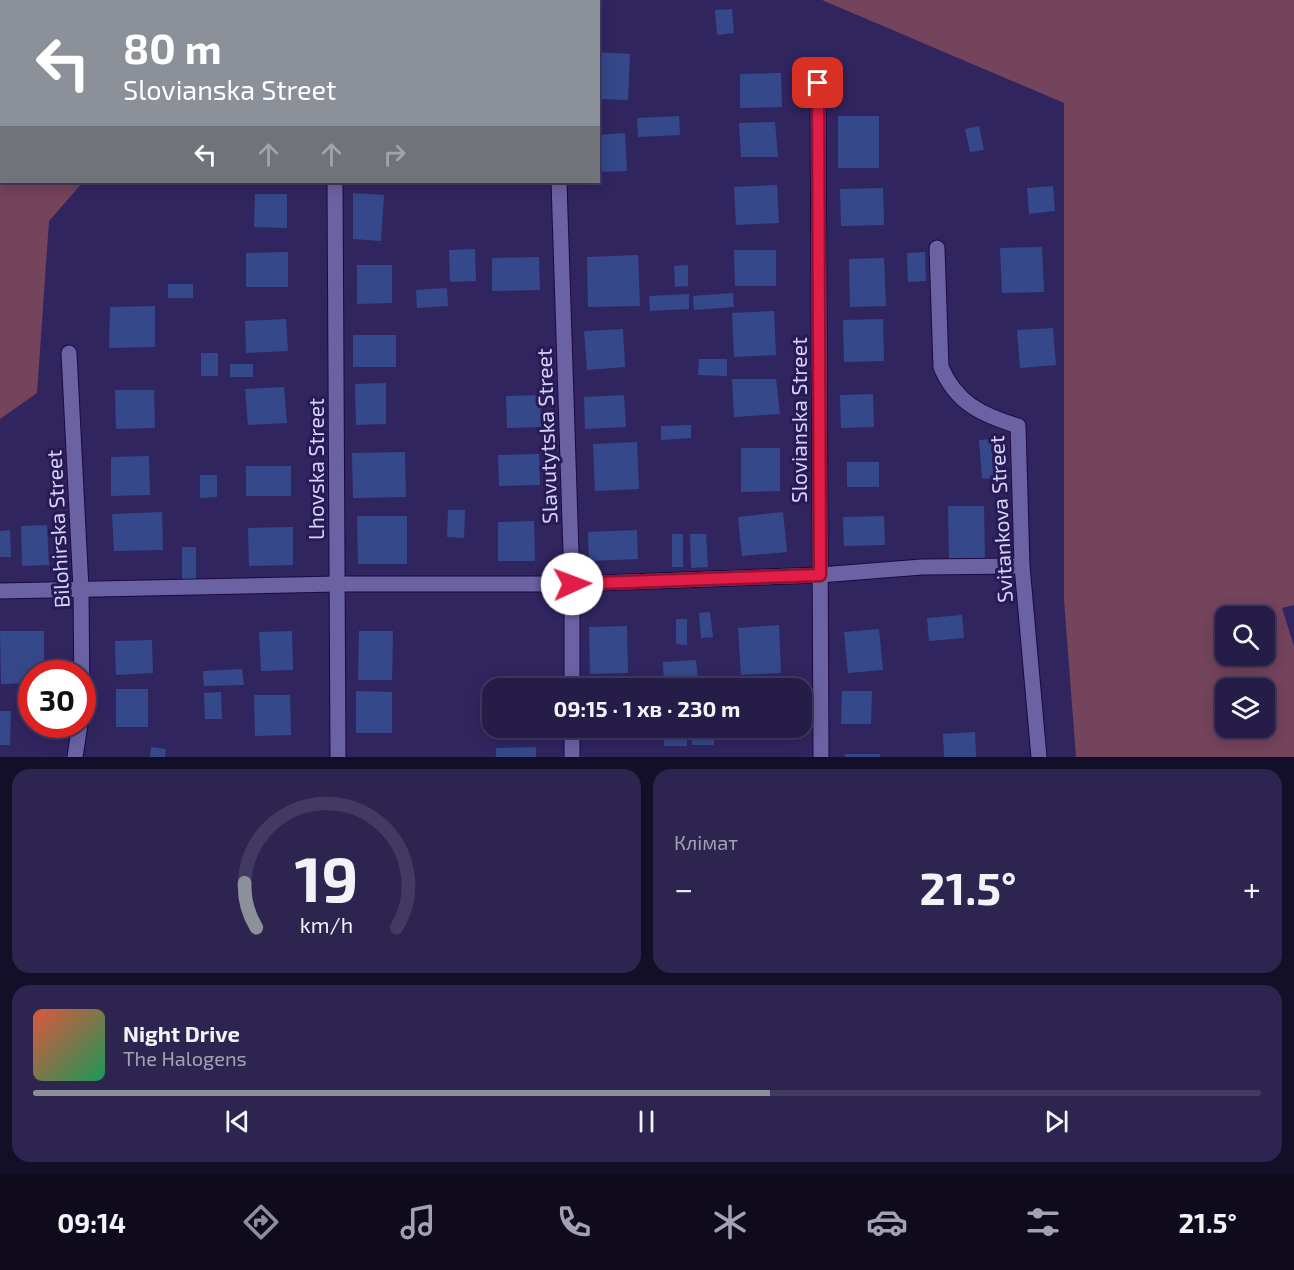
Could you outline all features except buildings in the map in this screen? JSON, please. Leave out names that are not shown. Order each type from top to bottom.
[{"type":"street","name":"Slovianska Street","points":[[818,83],[821,757]]},
{"type":"street","name":"Lhovska Street","points":[[335,183],[338,757]]},
{"type":"street","name":"Slavutytska Street","points":[[559,183],[572,584],[572,678]]},
{"type":"street","name":"Svitankova Street","points":[[937,248],[941,367],[947,382],[961,399],[979,413],[1018,426],[1022,566],[1039,757]]},
{"type":"street","name":"Bilohirska Street","points":[[69,353],[81,589],[82,660]]},
{"type":"street","points":[[0,591],[337,584],[572,584],[820,575],[922,567],[1022,566]]},
{"type":"street","points":[[75,757],[78,738]]},
{"type":"street","points":[[572,738],[572,757]]},
{"type":"shaded area","points":[[822,0],[1294,0],[1294,605],[1282,608],[1294,646],[1294,757],[1076,757],[1064,600],[1064,103]]},
{"type":"shaded area","points":[[0,183],[82,183],[49,221],[37,393],[0,419]]},
{"type":"route","points":[[572,584],[820,575],[818,83]]}]
